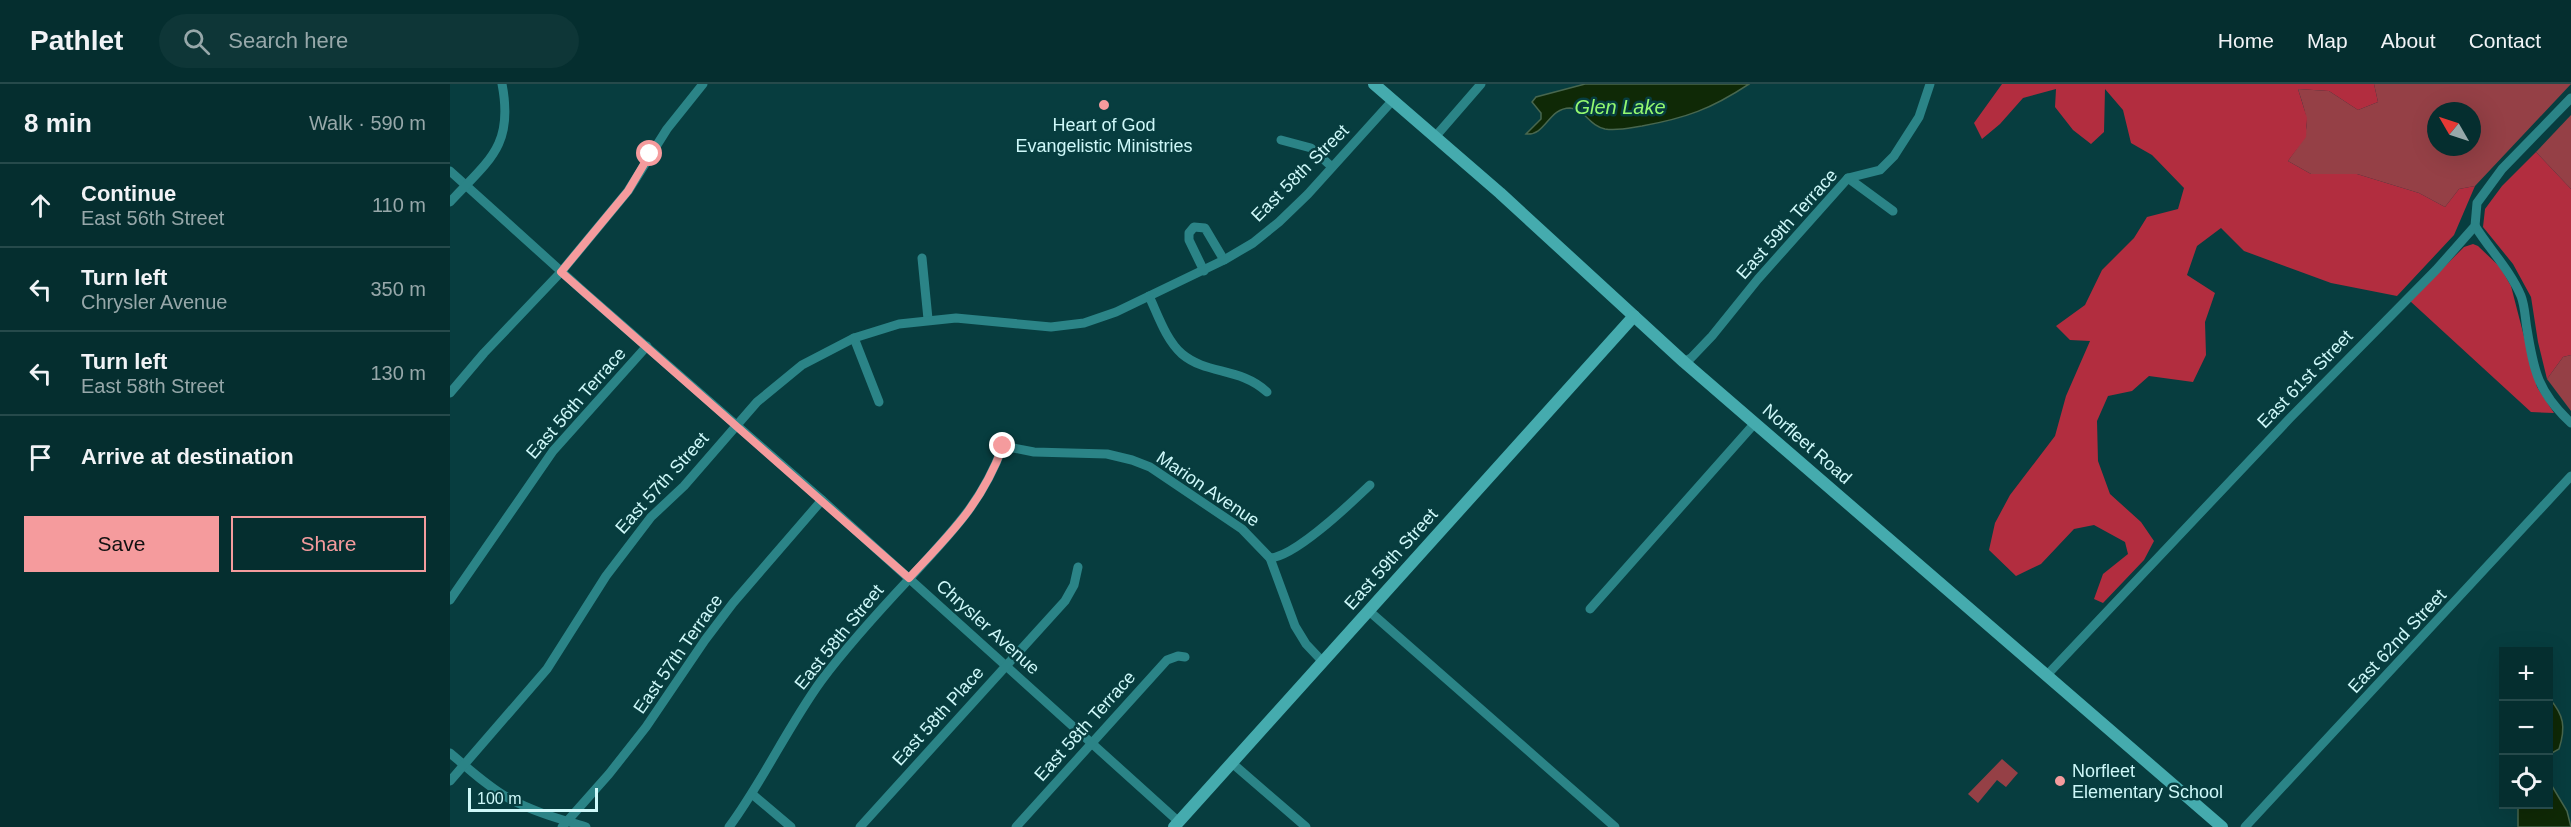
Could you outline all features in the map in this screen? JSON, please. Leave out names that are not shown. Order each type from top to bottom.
[{"type":"street","points":[[450,202],[501,143],[507,120],[502,84]]},
{"type":"street","points":[[687,84],[696,92]]},
{"type":"street","points":[[450,393],[484,353],[561,272],[628,191],[650,154],[704,84]]},
{"type":"street","name":"Norfleet Road","points":[[1374,84],[1684,362],[2222,827]]},
{"type":"street","points":[[1435,137],[1481,84]]},
{"type":"street","name":"East 59th Terrace","points":[[1684,362],[1712,336],[1758,279],[1848,178],[1880,170],[1894,156],[1919,117],[1930,84]]},
{"type":"street","name":"East 61st Street","points":[[2047,675],[2290,418],[2436,270],[2475,226],[2477,203],[2496,178],[2571,98]]},
{"type":"street","name":"East 58th Street","points":[[1149,296],[1224,260],[1279,222],[1393,100]]},
{"type":"street","points":[[1281,140],[1311,148],[1332,167]]},
{"type":"street","name":"Chrysler Avenue","points":[[450,171],[561,272],[737,424],[909,578],[1092,743],[1177,824]]},
{"type":"street","points":[[1848,178],[1893,211]]},
{"type":"street","points":[[2475,226],[2504,266],[2522,298],[2531,356],[2539,384],[2559,412],[2571,423]]},
{"type":"street","points":[[1204,271],[1189,240],[1189,233],[1194,227],[1205,228],[1224,260]]},
{"type":"street","points":[[922,258],[928,320]]},
{"type":"street","points":[[1149,296],[1167,334],[1182,354],[1207,367],[1244,376],[1255,381],[1267,392]]},
{"type":"street","name":"East 57th Street","points":[[450,781],[521,702],[547,669],[627,546],[651,517],[684,486],[757,402],[794,370],[827,350],[854,338],[899,324],[928,320],[976,319],[1034,327],[1068,326],[1100,318],[1149,296]]},
{"type":"street","name":"East 59th Street","points":[[1177,824],[1634,316]]},
{"type":"street","points":[[854,338],[879,402]]},
{"type":"street","name":"East 56th Terrace","points":[[450,600],[553,451],[647,346]]},
{"type":"street","points":[[1590,609],[1755,423]]},
{"type":"street","name":"East 58th Street","points":[[729,827],[752,794],[793,723],[820,682],[972,509],[994,470],[1003,446]]},
{"type":"street","name":"Marion Avenue","points":[[1003,446],[1034,452],[1107,454],[1150,466],[1242,529],[1270,558],[1295,626],[1306,644],[1323,662]]},
{"type":"street","name":"East 62nd Street","points":[[2245,827],[2571,476]]},
{"type":"street","points":[[1270,558],[1289,550],[1325,526],[1370,485]]},
{"type":"street","name":"East 57th Terrace","points":[[564,824],[646,728],[705,640],[733,603],[822,500]]},
{"type":"street","name":"East 58th Place","points":[[860,827],[1065,601],[1074,585],[1078,567]]},
{"type":"street","points":[[1369,611],[1615,827]]},
{"type":"street","name":"East 58th Terrace","points":[[1016,827],[1167,660],[1178,656],[1185,657]]},
{"type":"street","points":[[450,753],[509,799],[564,824],[586,827]]},
{"type":"street","points":[[1232,763],[1306,827]]},
{"type":"street","points":[[752,794],[792,827]]},
{"type":"shaded area","points":[[2002,84],[2374,84],[2378,102],[2358,110],[2329,91],[2298,89],[2307,118],[2306,137],[2288,161],[2311,174],[2357,174],[2419,193],[2445,207],[2459,189],[2475,186],[2454,235],[2397,296],[2331,283],[2244,251],[2221,228],[2197,246],[2187,275],[2215,293],[2205,322],[2206,355],[2193,382],[2149,376],[2132,391],[2108,396],[2097,421],[2098,461],[2110,494],[2141,522],[2154,541],[2144,560],[2103,603],[2094,599],[2103,574],[2128,554],[2125,542],[2094,525],[2074,529],[2041,564],[2016,576],[1989,550],[1995,523],[2010,495],[2055,436],[2066,396],[2090,341],[2070,340],[2056,326],[2085,305],[2102,270],[2134,238],[2147,217],[2178,209],[2184,188],[2152,155],[2131,143],[2123,110],[2105,89],[2104,132],[2091,144],[2073,130],[2055,107],[2056,89],[2023,98],[2000,124],[1982,139],[1974,123]]},
{"type":"shaded area","points":[[2374,84],[2571,84],[2475,186],[2459,189],[2445,207],[2419,193],[2357,174],[2311,174],[2288,161],[2305,134],[2306,127],[2305,112],[2298,89],[2329,91],[2358,110],[2378,102]]},
{"type":"shaded area","points":[[2571,115],[2571,189],[2536,152]]},
{"type":"shaded area","points":[[2536,152],[2571,189],[2571,355],[2563,357],[2547,379],[2531,297],[2513,264],[2483,227],[2485,209],[2502,186]]},
{"type":"shaded area","points":[[2473,244],[2500,267],[2511,286],[2537,387],[2554,413],[2531,412],[2410,301],[2464,247]]},
{"type":"shaded area","points":[[2571,355],[2571,411],[2547,379],[2563,357]]},
{"type":"shaded area","points":[[2002,759],[2018,773],[2006,787],[1997,780],[1978,803],[1968,794]]},
{"type":"water","name":"Glen Lake","points":[[1585,84],[1749,84],[1710,106],[1658,123],[1624,129],[1605,129],[1595,125],[1580,111],[1570,108],[1557,112],[1538,131],[1526,134],[1541,119],[1541,113],[1532,102],[1536,97]]},
{"type":"water","points":[[2553,703],[2561,716],[2563,728],[2559,749],[2553,752]]},
{"type":"water","points":[[2553,788],[2567,811],[2571,827],[2518,827],[2518,809],[2553,809]]},
{"type":"place","name":"Heart of God Evangelistic Ministries","points":[[1104,105]]},
{"type":"place","name":"Norfleet Elementary School","points":[[2060,781]]},
{"type":"route","points":[[650,154],[628,191],[561,272],[694,386],[909,578],[972,509],[994,470],[1003,446]]}]
